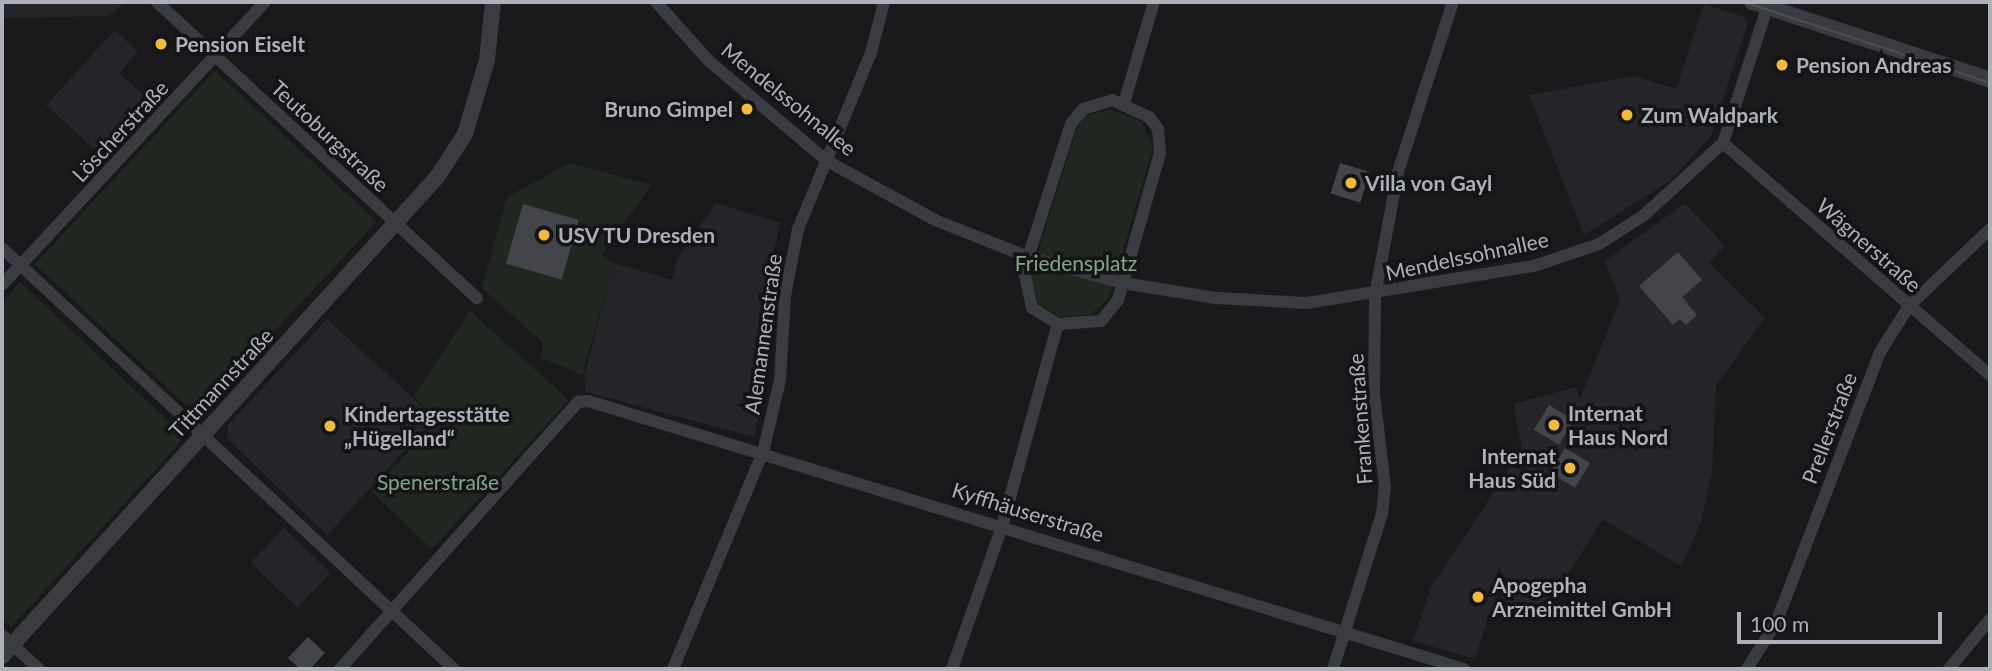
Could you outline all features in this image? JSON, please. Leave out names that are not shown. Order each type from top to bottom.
[{"type":"street","name":"Teutoburgstraße","points":[[157,2],[477,298]]},
{"type":"street","name":"Löscherstraße","points":[[2,285],[265,2]]},
{"type":"street","name":"Tittmannstraße","points":[[5,645],[438,176],[465,134],[487,60],[493,2]]},
{"type":"street","name":"Mendelssohnallee","points":[[656,2],[709,61],[827,161],[935,220],[1028,257]]},
{"type":"street","name":"Alemannenstraße","points":[[673,669],[763,452],[780,380],[785,296],[798,229],[871,53],[884,2]]},
{"type":"street","points":[[1124,103],[1154,2]]},
{"type":"street","name":"Frankenstraße","points":[[1333,669],[1382,514],[1385,487],[1374,394],[1376,295],[1398,172],[1453,2]]},
{"type":"street","name":"Mendelssohnallee","points":[[1123,283],[1216,298],[1307,303],[1376,295],[1534,266],[1599,244],[1678,190],[1723,144],[1763,3]]},
{"type":"street","points":[[1763,3],[1990,80]]},
{"type":"street","points":[[1097,103],[1124,103],[1149,117],[1162,141],[1118,300],[1101,321],[1058,324],[1032,308],[1024,284],[1028,257],[1071,124],[1097,103]]},
{"type":"street","name":"Wägnerstraße","points":[[1723,144],[1990,375]]},
{"type":"street","name":"Prellerstraße","points":[[1747,669],[1776,623],[1857,405],[1909,306],[1990,229]]},
{"type":"street","points":[[2,248],[204,432],[454,669]]},
{"type":"street","points":[[1028,257],[1123,283]]},
{"type":"street","points":[[952,669],[1003,523],[1058,324]]},
{"type":"street","name":"Kyffhäuserstraße","points":[[390,611],[579,402],[763,452],[1003,523],[1464,669]]},
{"type":"street","points":[[340,669],[390,611]]},
{"type":"street","points":[[1950,669],[1990,619]]},
{"type":"street","points":[[5,645],[39,669]]},
{"type":"shaded area","points":[[2,2],[126,2],[108,16],[2,18]]},
{"type":"shaded area","name":"Zum Waldpark","points":[[1704,4],[1745,17],[1747,25],[1711,136],[1670,181],[1584,235],[1529,95],[1634,76],[1676,89]]},
{"type":"shaded area","points":[[115,30],[138,52],[119,73],[152,103],[102,156],[46,105]]},
{"type":"shaded area","points":[[716,203],[780,223],[770,268],[768,378],[754,437],[586,392],[584,376],[614,263],[672,280],[678,258]]},
{"type":"shaded area","points":[[1685,203],[1725,246],[1709,263],[1765,318],[1716,385],[1712,472],[1701,522],[1681,566],[1603,519],[1538,621],[1489,614],[1475,659],[1413,641],[1431,587],[1511,466],[1527,473],[1513,404],[1576,387],[1580,399],[1620,300],[1605,261]]},
{"type":"shaded area","name":"Kindertagesstätte „Hügelland“","points":[[327,319],[435,418],[327,535],[227,438],[228,425]]},
{"type":"shaded area","points":[[284,528],[331,573],[297,608],[251,563]]},
{"type":"green space","points":[[215,71],[377,222],[197,415],[35,264]]},
{"type":"green space","name":"Friedensplatz","points":[[1110,109],[1141,121],[1153,148],[1109,298],[1090,315],[1060,317],[1038,303],[1031,274],[1077,128],[1084,116]]},
{"type":"green space","points":[[570,163],[651,185],[602,255],[614,263],[582,375],[542,358],[543,343],[482,288],[507,197]]},
{"type":"green space","points":[[20,282],[185,437],[11,627],[2,619],[2,302]]},
{"type":"green space","name":"Spenerstraße","points":[[470,311],[569,400],[432,549],[371,491],[431,428],[435,418],[414,396]]},
{"type":"building","name":"Villa von Gayl","points":[[1340,163],[1370,172],[1360,203],[1331,194]]},
{"type":"building","name":"USV TU Dresden","points":[[523,204],[579,220],[562,280],[506,264]]},
{"type":"building","points":[[1678,252],[1702,280],[1682,297],[1697,315],[1686,325],[1680,319],[1673,325],[1639,286]]},
{"type":"building","name":"Internat Haus Nord","points":[[1549,405],[1574,420],[1559,445],[1534,430]]},
{"type":"building","name":"Internat Haus Süd","points":[[1565,448],[1590,463],[1575,488],[1550,473]]},
{"type":"building","points":[[308,637],[325,653],[310,669],[300,669],[288,658]]},
{"type":"tram line","points":[[1744,2],[1990,83]]},
{"type":"place","name":"Pension Eiselt","points":[[161,44]]},
{"type":"place","name":"Pension Andreas","points":[[1782,65]]},
{"type":"place","name":"Bruno Gimpel","points":[[747,109]]},
{"type":"place","name":"Zum Waldpark","points":[[1627,115]]},
{"type":"place","name":"Villa von Gayl","points":[[1351,183]]},
{"type":"place","name":"USV TU Dresden","points":[[544,235]]},
{"type":"place","name":"Internat Haus Nord","points":[[1554,425]]},
{"type":"place","name":"Kindertagesstätte „Hügelland“","points":[[330,426]]},
{"type":"place","name":"Internat Haus Süd","points":[[1570,468]]},
{"type":"place","name":"Apogepha Arzneimittel GmbH","points":[[1478,597]]}]
